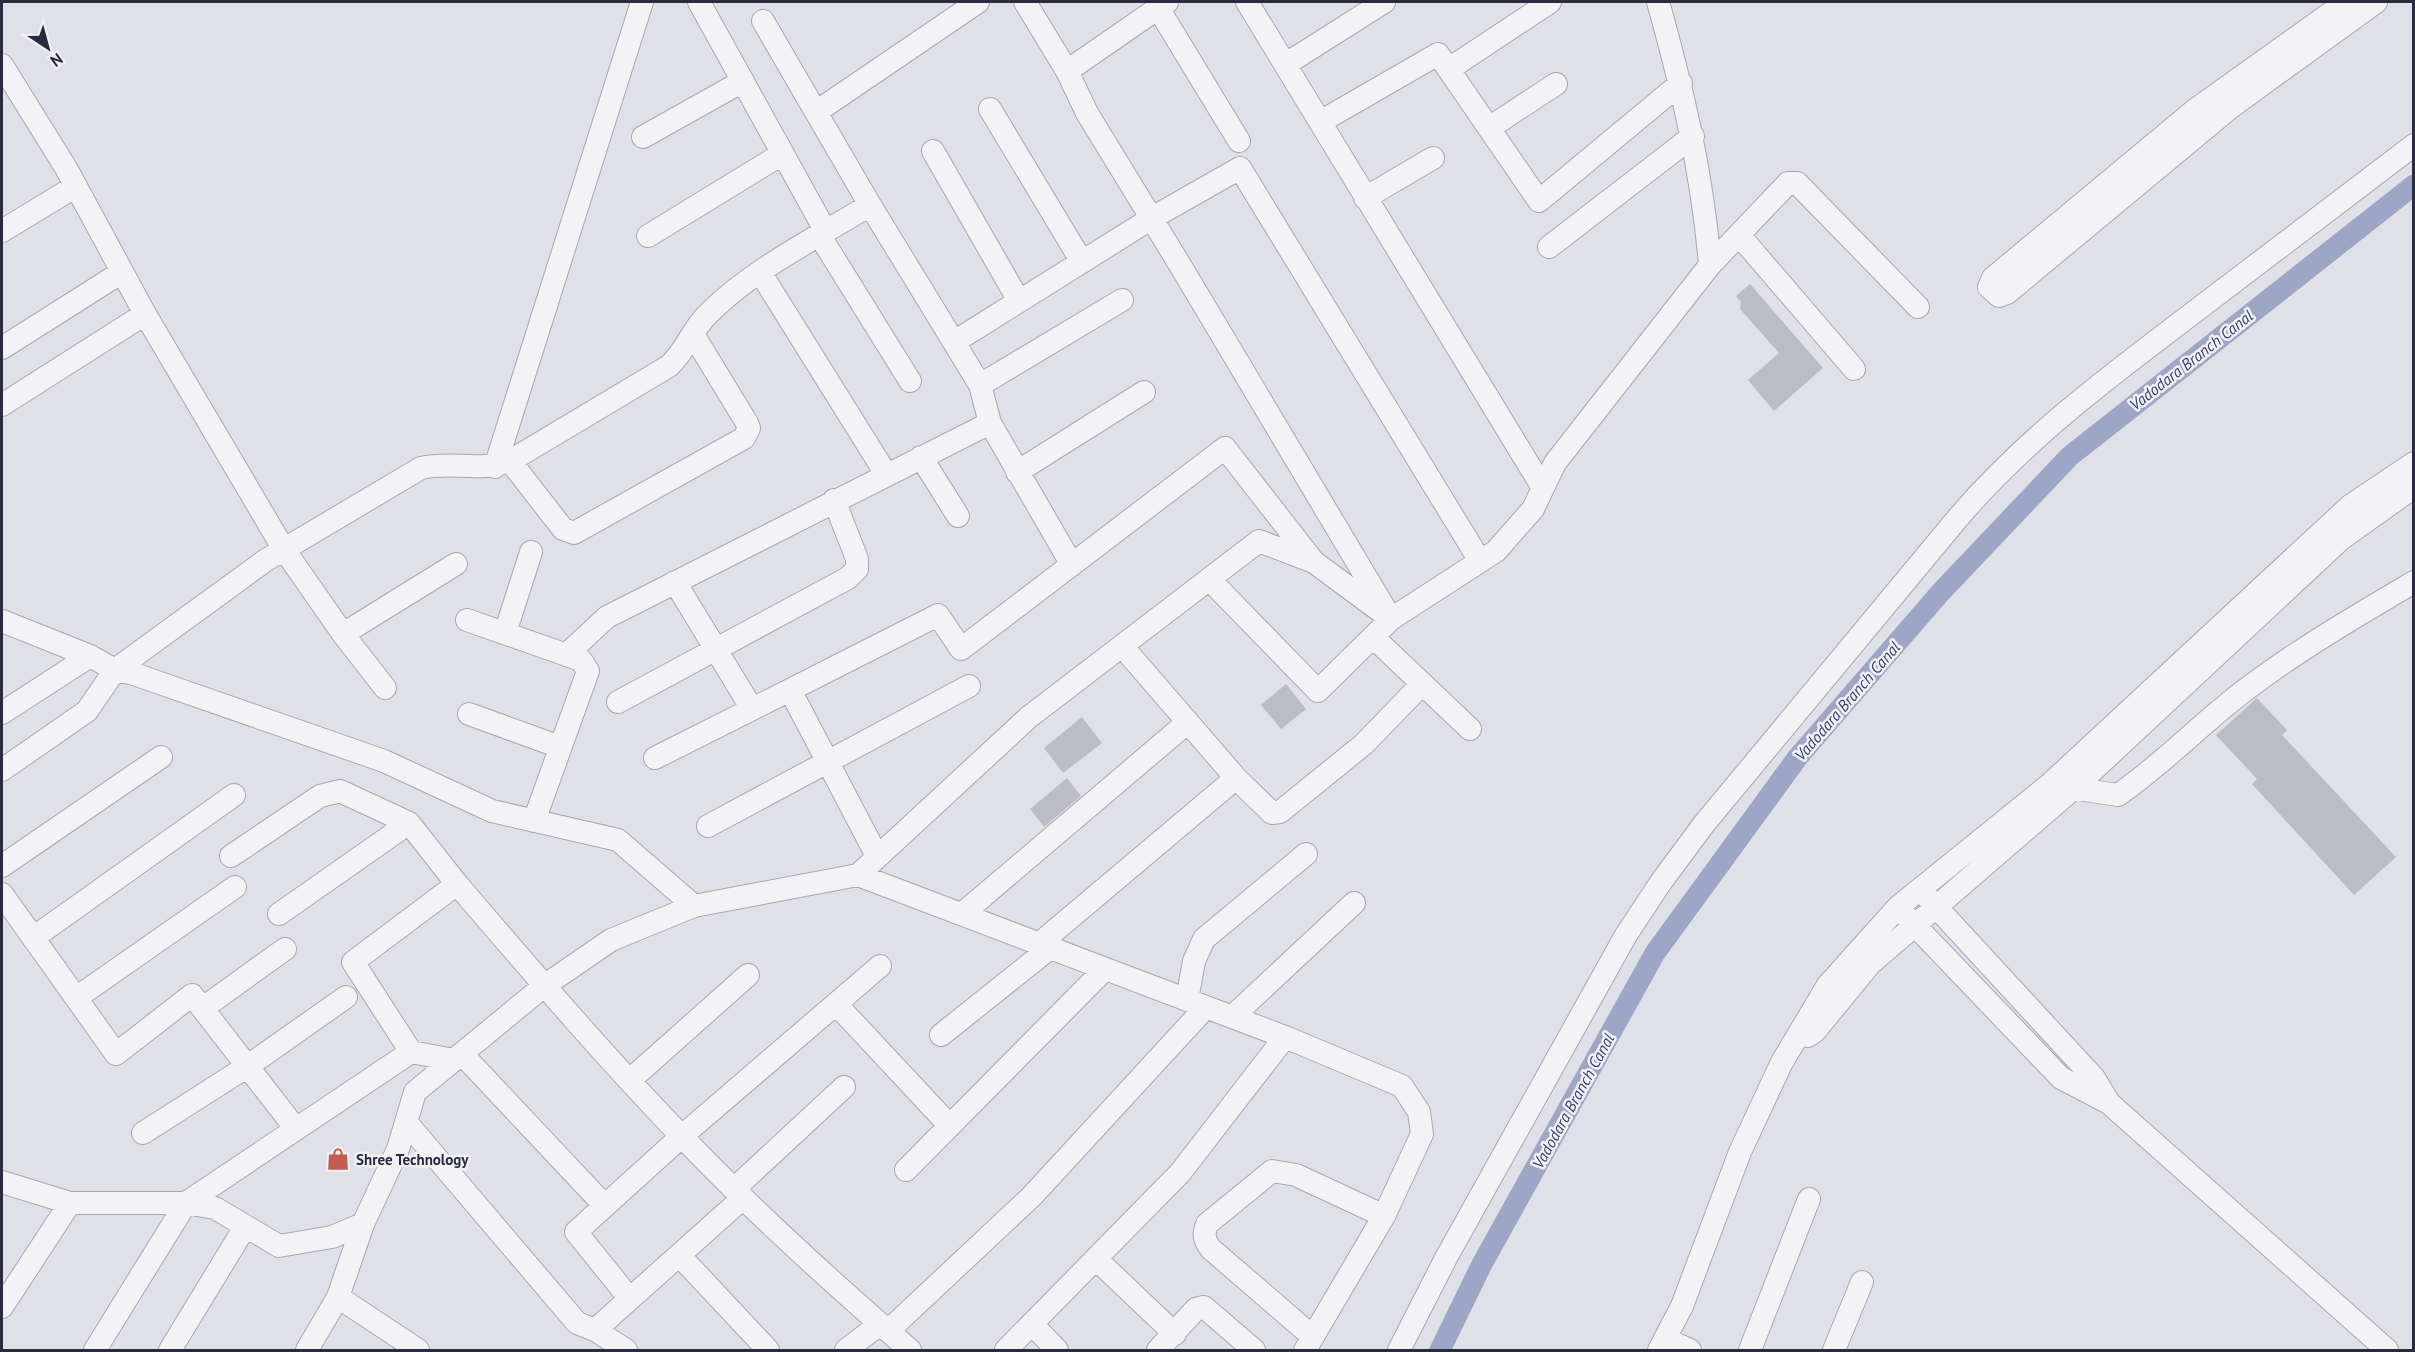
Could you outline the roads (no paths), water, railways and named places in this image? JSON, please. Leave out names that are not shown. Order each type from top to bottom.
[{"type":"street","points":[[503,464],[642,2]]},
{"type":"street","points":[[699,2],[783,154],[823,234],[910,381]]},
{"type":"street","points":[[816,112],[978,2]]},
{"type":"street","points":[[1025,2],[1067,71],[1087,113],[1391,619]]},
{"type":"street","points":[[1247,2],[1543,488]]},
{"type":"street","points":[[1286,64],[1384,2]]},
{"type":"street","points":[[1449,69],[1550,2]]},
{"type":"street","points":[[1658,2],[1693,136],[1704,195],[1710,265]]},
{"type":"street","points":[[2346,2],[2195,110],[1993,279],[1989,287],[1993,292],[1999,296],[2007,293],[2231,107],[2376,2]]},
{"type":"street","points":[[1067,71],[1162,5],[1239,141]]},
{"type":"street","points":[[763,21],[870,206],[980,385],[990,423],[1072,565]]},
{"type":"street","points":[[1320,122],[1438,54],[1539,201],[1681,83]]},
{"type":"street","points":[[2,65],[76,186],[145,314],[283,548],[343,634],[385,688]]},
{"type":"street","points":[[643,137],[743,81]]},
{"type":"street","points":[[1489,128],[1557,84]]},
{"type":"street","points":[[990,109],[1082,262]]},
{"type":"street","points":[[1548,247],[1693,136]]},
{"type":"street","points":[[1399,1350],[1452,1247],[1626,935],[1661,882],[1704,824],[1957,519],[1984,487],[2028,444],[2093,389],[2414,145]]},
{"type":"street","points":[[933,151],[1019,301]]},
{"type":"street","points":[[648,236],[783,154]]},
{"type":"street","points":[[1365,198],[1432,158]]},
{"type":"street","points":[[954,342],[1152,218],[1240,168],[1480,561]]},
{"type":"street","points":[[1209,579],[1318,692],[1391,619],[1496,551],[1533,509],[1555,463],[1710,265],[1788,183],[1797,183],[1918,307]]},
{"type":"street","points":[[2,231],[76,186]]},
{"type":"street","points":[[2,770],[87,711],[115,670],[283,548],[421,468],[437,464],[503,464],[669,366],[686,349],[707,315],[760,272],[870,206]]},
{"type":"street","points":[[1739,235],[1854,369]]},
{"type":"street","points":[[2,348],[122,272]]},
{"type":"street","points":[[760,272],[886,474]]},
{"type":"street","points":[[980,385],[1122,300]]},
{"type":"street","points":[[2,405],[145,314]]},
{"type":"street","points":[[503,464],[563,529],[574,533],[744,438],[749,428],[747,423],[694,336]]},
{"type":"street","points":[[1017,472],[1144,392]]},
{"type":"street","points":[[566,655],[607,617],[834,500],[990,423]]},
{"type":"street","points":[[655,758],[938,615],[961,649],[1225,448],[1314,562],[1391,619]]},
{"type":"street","points":[[921,457],[958,516]]},
{"type":"street","points":[[1690,1350],[1662,1345],[1682,1306],[1740,1152],[1791,1047],[1828,985],[1898,907],[2049,785],[2350,506],[2414,463]]},
{"type":"street","points":[[1791,1047],[1815,1031],[1870,964],[2074,788],[2341,539],[2367,518],[2414,487]]},
{"type":"street","points":[[618,702],[848,578],[857,568],[857,559],[834,500]]},
{"type":"street","points":[[858,874],[1029,717],[1259,541],[1314,562]]},
{"type":"street","points":[[505,633],[531,552]]},
{"type":"street","points":[[343,634],[456,564]]},
{"type":"street","points":[[675,582],[752,709]]},
{"type":"street","points":[[2049,785],[2118,795],[2152,772],[2250,686],[2342,624],[2411,587]]},
{"type":"street","points":[[467,620],[580,660],[588,671],[534,821]]},
{"type":"street","points":[[6,629],[90,656],[115,670],[134,674],[384,761],[492,812],[618,840],[694,906]]},
{"type":"street","points":[[1373,637],[1470,729]]},
{"type":"street","points":[[1122,646],[1236,778],[1272,813],[1280,812],[1364,744],[1422,684]]},
{"type":"street","points":[[2,713],[90,656]]},
{"type":"street","points":[[708,826],[969,686]]},
{"type":"street","points":[[790,690],[877,856]]},
{"type":"street","points":[[469,714],[560,747]]},
{"type":"street","points":[[962,914],[1188,722]]},
{"type":"street","points":[[2,866],[161,757]]},
{"type":"street","points":[[941,1035],[1236,778]]},
{"type":"street","points":[[231,856],[320,796],[331,792],[351,794],[409,823],[457,884],[544,986],[682,1136],[738,1193],[910,1350]]},
{"type":"street","points":[[33,938],[234,795]]},
{"type":"street","points":[[279,914],[409,823]]},
{"type":"street","points":[[846,1350],[884,1328],[1032,1196],[1196,1003],[1194,961],[1204,939],[1306,854]]},
{"type":"street","points":[[307,1350],[338,1297],[363,1224],[398,1149],[415,1092],[544,986],[611,940],[694,906],[858,874],[1286,1037],[1402,1086],[1419,1113],[1422,1134],[1384,1216],[1309,1344],[1211,1249],[1205,1241],[1204,1233],[1207,1224],[1272,1172],[1296,1175],[1384,1216]]},
{"type":"street","points":[[411,1052],[352,962],[457,884]]},
{"type":"street","points":[[76,998],[235,887]]},
{"type":"street","points":[[1920,889],[2088,1072],[2109,1103]]},
{"type":"street","points":[[2,894],[9,919],[33,938],[116,1054],[192,995],[296,1129]]},
{"type":"street","points":[[1232,1017],[1354,903]]},
{"type":"street","points":[[1898,907],[2061,1078],[2109,1103],[2387,1350]]},
{"type":"street","points":[[203,1008],[285,949]]},
{"type":"street","points":[[630,1299],[576,1232],[682,1136],[880,966]]},
{"type":"street","points":[[906,1170],[1105,969]]},
{"type":"street","points":[[630,1080],[748,975]]},
{"type":"street","points":[[143,1132],[248,1066],[346,997]]},
{"type":"street","points":[[836,1004],[950,1126]]},
{"type":"street","points":[[1006,1350],[1180,1173],[1286,1037]]},
{"type":"street","points":[[95,1350],[186,1203],[411,1052],[458,1057],[605,1206]]},
{"type":"street","points":[[595,1330],[679,1255],[844,1087]]},
{"type":"street","points":[[406,1122],[577,1323],[595,1330],[626,1350]]},
{"type":"street","points":[[2,1182],[70,1203],[186,1203],[216,1208],[279,1246],[332,1237],[363,1224]]},
{"type":"street","points":[[1750,1350],[1809,1199]]},
{"type":"street","points":[[2,1307],[70,1203]]},
{"type":"street","points":[[170,1350],[245,1227]]},
{"type":"street","points":[[679,1255],[768,1350]]},
{"type":"street","points":[[1096,1258],[1175,1334]]},
{"type":"street","points":[[1834,1350],[1862,1282]]},
{"type":"street","points":[[338,1297],[418,1350]]},
{"type":"street","points":[[1158,1350],[1196,1309],[1204,1307],[1254,1350]]},
{"type":"street","points":[[1032,1324],[1057,1350]]},
{"type":"waterway","name":"Vadodara Branch Canal","points":[[1440,1350],[1482,1264],[1655,953],[1798,757],[1940,593],[2070,456],[2414,185]]},
{"type":"place","name":"Shree Technology","points":[[338,1159]]}]
